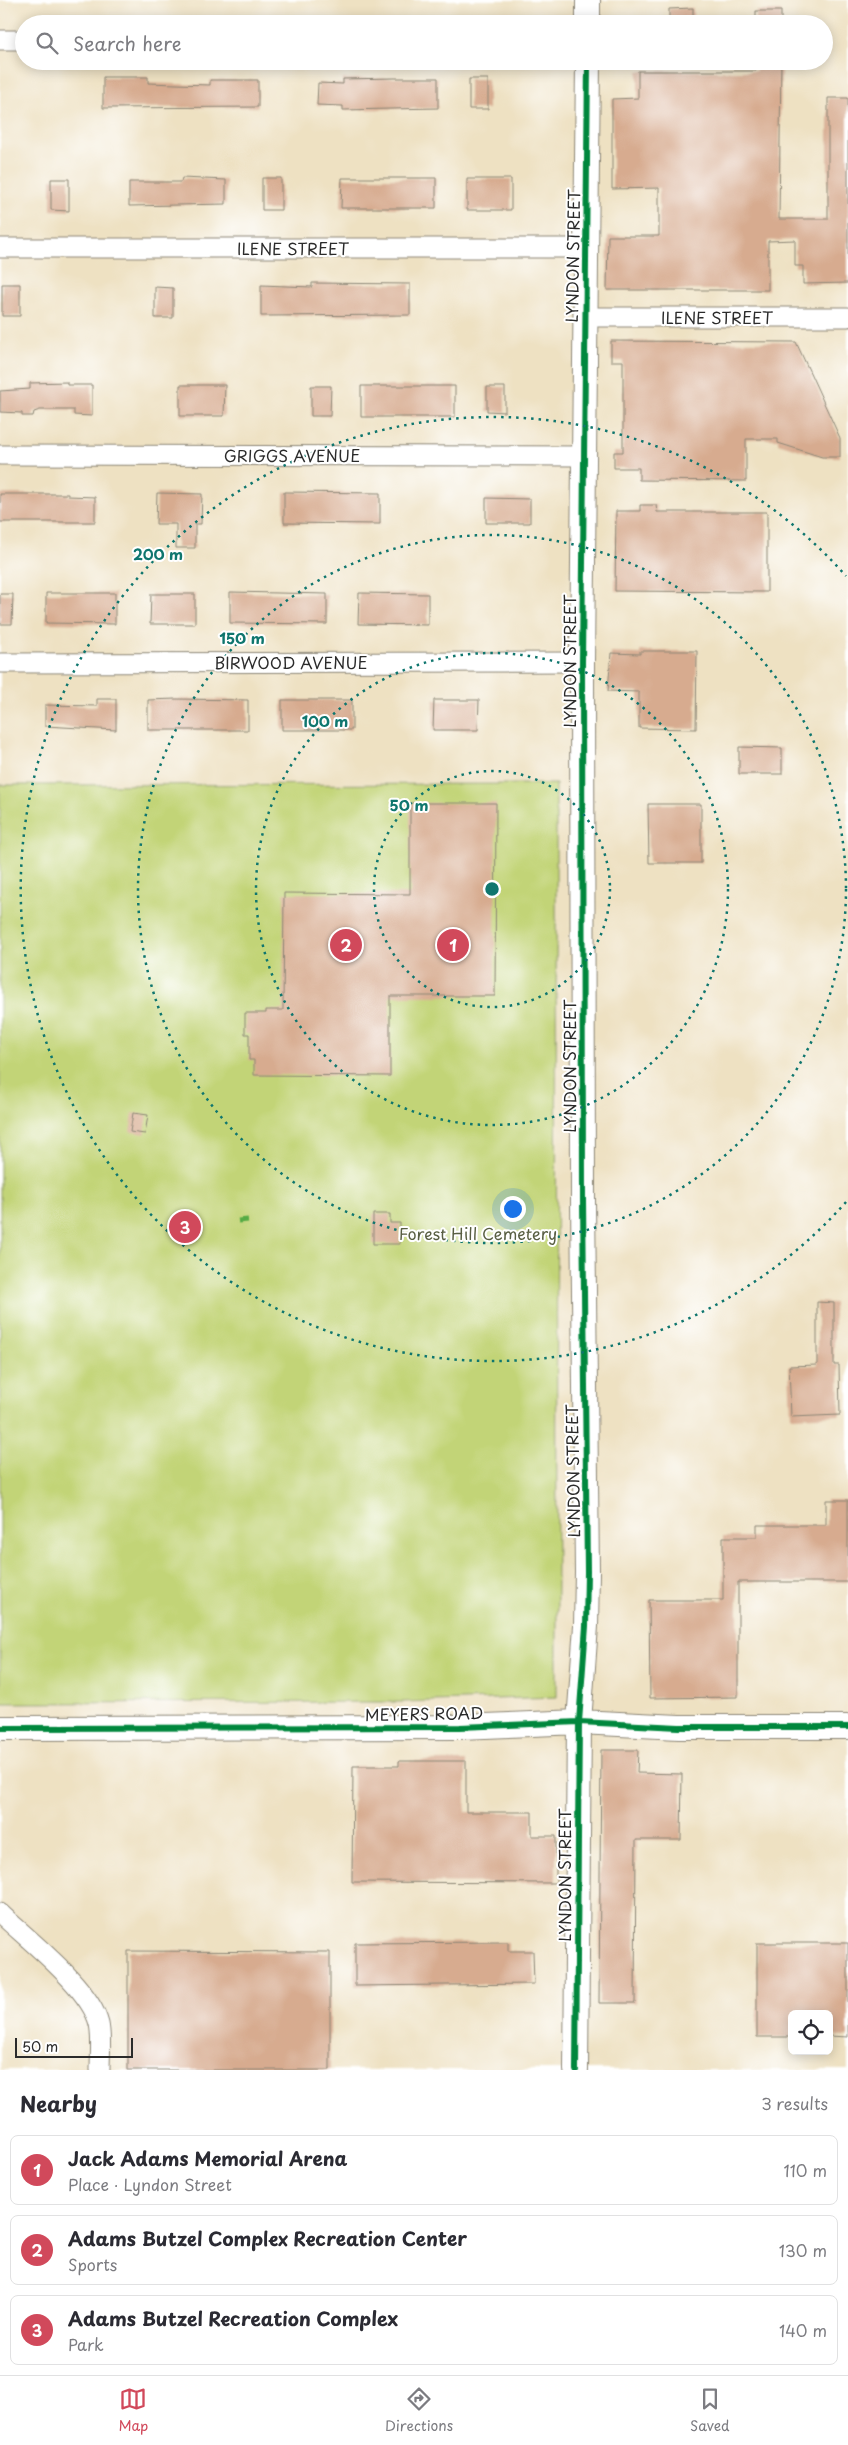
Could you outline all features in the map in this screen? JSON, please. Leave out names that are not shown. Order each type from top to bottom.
[{"type":"street","points":[[588,0],[588,15]]},
{"type":"street","points":[[0,40],[15,40]]},
{"type":"street","name":"LYNDON STREET","points":[[576,2070],[579,1722],[586,1636],[587,1572],[583,1200],[582,662],[588,70]]},
{"type":"street","name":"ILENE STREET","points":[[0,248],[586,248]]},
{"type":"street","name":"ILENE STREET","points":[[585,317],[848,317]]},
{"type":"street","name":"GRIGGS AVENUE","points":[[0,455],[584,456]]},
{"type":"street","name":"BIRWOOD AVENUE","points":[[0,663],[582,662]]},
{"type":"street","name":"MEYERS ROAD","points":[[0,1728],[460,1727],[579,1722],[679,1727],[848,1727]]},
{"type":"street","points":[[0,1913],[81,1990],[92,2006],[99,2025],[100,2070]]},
{"type":"green space","name":"Forest Hill Cemetery","points":[[556,784],[557,1697],[402,1702],[0,1703],[0,785]]},
{"type":"building","points":[[693,8],[693,15],[669,15],[669,9]]},
{"type":"building","points":[[756,11],[781,11],[781,15],[756,15]]},
{"type":"building","points":[[781,70],[779,219],[828,219],[828,98],[848,98],[848,283],[803,284],[803,266],[795,266],[795,240],[768,241],[768,290],[607,290],[608,236],[659,236],[659,188],[612,189],[612,99],[638,98],[638,71]]},
{"type":"building","points":[[103,77],[148,77],[148,83],[210,85],[210,80],[258,80],[258,107],[103,108]]},
{"type":"building","points":[[438,78],[438,108],[343,110],[343,106],[317,105],[318,83],[343,84],[343,79]]},
{"type":"building","points":[[469,79],[488,79],[488,109],[469,109]]},
{"type":"building","points":[[182,178],[226,180],[226,204],[129,206],[129,182],[181,182]]},
{"type":"building","points":[[262,178],[281,178],[281,210],[262,210]]},
{"type":"building","points":[[342,178],[436,178],[436,208],[341,208]]},
{"type":"building","points":[[51,179],[69,179],[69,211],[51,210]]},
{"type":"building","points":[[467,179],[511,179],[511,210],[467,210]]},
{"type":"building","points":[[312,283],[410,284],[410,315],[261,316],[261,285],[312,287]]},
{"type":"building","points":[[2,284],[20,284],[20,316],[2,316]]},
{"type":"building","points":[[155,287],[173,288],[173,318],[155,318]]},
{"type":"building","points":[[611,341],[796,342],[840,438],[840,457],[822,457],[778,443],[778,439],[746,439],[746,481],[639,480],[639,468],[614,468],[614,452],[623,452],[623,361],[611,361]]},
{"type":"building","points":[[67,382],[67,385],[92,385],[92,416],[74,415],[74,410],[40,410],[34,412],[33,416],[22,416],[22,413],[0,412],[0,391],[30,389],[30,383]]},
{"type":"building","points":[[180,385],[225,385],[224,416],[180,416]]},
{"type":"building","points":[[311,386],[331,386],[330,416],[311,416]]},
{"type":"building","points":[[361,386],[455,386],[455,417],[361,417]]},
{"type":"building","points":[[487,387],[505,387],[505,412],[487,411]]},
{"type":"building","points":[[284,492],[380,493],[380,524],[284,523]]},
{"type":"building","points":[[157,493],[202,494],[201,524],[195,524],[195,548],[176,548],[176,524],[156,524]]},
{"type":"building","points":[[0,494],[68,494],[68,496],[95,497],[95,522],[0,522]]},
{"type":"building","points":[[486,498],[530,499],[530,523],[486,523]]},
{"type":"building","points":[[640,505],[656,505],[657,512],[767,512],[767,592],[615,591],[616,511],[640,511]]},
{"type":"building","points":[[230,592],[327,594],[327,624],[230,623]]},
{"type":"building","points":[[46,593],[115,593],[115,624],[46,623]]},
{"type":"building","points":[[359,593],[428,594],[428,625],[358,624]]},
{"type":"building","points":[[0,594],[13,594],[12,624],[0,624]]},
{"type":"building","points":[[151,594],[195,594],[195,624],[150,624]]},
{"type":"building","points":[[640,651],[697,651],[696,729],[639,728],[639,692],[608,691],[611,653],[640,654]]},
{"type":"building","points":[[97,699],[116,699],[116,730],[45,726],[45,705],[97,706]]},
{"type":"building","points":[[148,700],[248,700],[248,730],[148,730]]},
{"type":"building","points":[[282,700],[352,700],[352,730],[282,730]]},
{"type":"building","points":[[434,700],[479,700],[478,730],[433,730]]},
{"type":"building","points":[[739,747],[782,748],[782,774],[739,774]]},
{"type":"building","points":[[410,803],[496,803],[495,996],[390,996],[390,1076],[254,1075],[254,1060],[249,1060],[249,1034],[245,1034],[245,1013],[266,1013],[266,1010],[283,1010],[284,893],[410,894]]},
{"type":"building","points":[[648,804],[701,804],[701,863],[649,863]]},
{"type":"building","points":[[133,1113],[148,1115],[145,1134],[130,1132]]},
{"type":"building","points":[[373,1214],[390,1214],[390,1223],[400,1223],[400,1244],[373,1244]]},
{"type":"building","points":[[817,1302],[834,1303],[834,1365],[839,1365],[840,1415],[791,1417],[789,1366],[817,1365]]},
{"type":"building","points":[[826,1500],[848,1500],[848,1582],[738,1582],[738,1697],[650,1698],[649,1600],[723,1600],[723,1537],[757,1537],[757,1525],[826,1525]]},
{"type":"building","points":[[601,1750],[638,1750],[637,1773],[682,1774],[681,1840],[636,1840],[635,2003],[599,2003]]},
{"type":"building","points":[[399,1761],[466,1761],[466,1812],[532,1812],[532,1836],[556,1836],[556,1883],[352,1882],[353,1766],[399,1766]]},
{"type":"building","points":[[508,1942],[508,1951],[533,1951],[534,1984],[355,1986],[355,1943]]},
{"type":"building","points":[[757,1943],[848,1943],[848,2037],[833,2036],[833,2010],[788,2010],[788,2037],[757,2037]]},
{"type":"building","points":[[128,1951],[330,1952],[330,2070],[128,2070]]},
{"type":"marked path","points":[[238,1221],[249,1220]]},
{"type":"cycle path","points":[[576,2070],[579,1722],[586,1626],[587,1572],[583,1200],[582,662],[588,70]]},
{"type":"cycle path","points":[[0,1728],[460,1727],[579,1722],[679,1727],[848,1727]]},
{"type":"place","name":"Adams Butzel Complex Recreation Center","points":[[346,945]]},
{"type":"place","name":"Jack Adams Memorial Arena","points":[[453,945]]},
{"type":"place","name":"Adams Butzel Recreation Complex","points":[[185,1227]]}]
